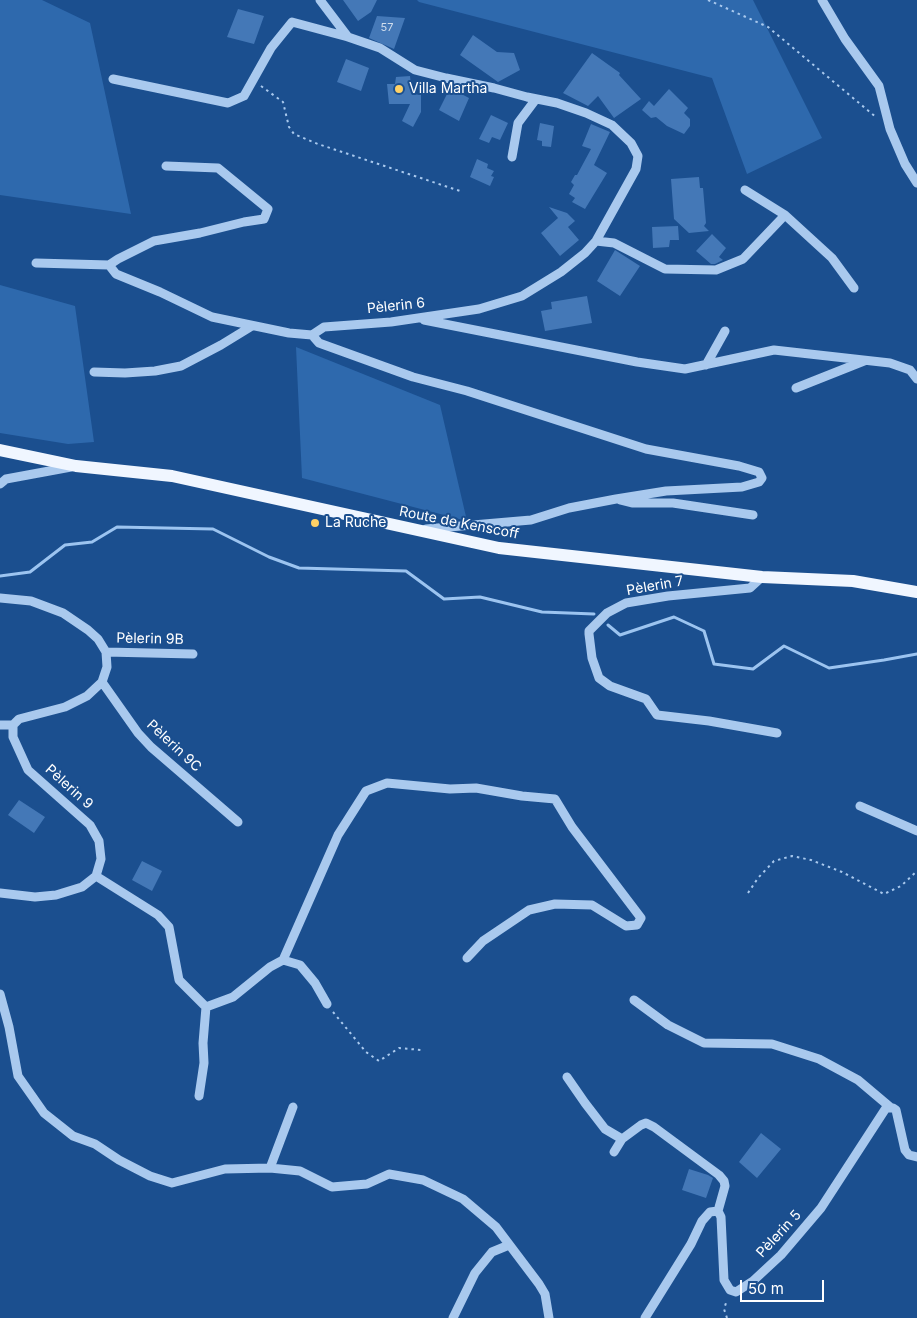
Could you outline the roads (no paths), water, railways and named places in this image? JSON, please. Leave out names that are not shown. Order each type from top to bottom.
[{"type":"main road","name":"Route de Kenscoff","points":[[0,450],[76,466],[172,476],[499,548],[762,577],[853,581],[917,592]]},
{"type":"street","points":[[320,0],[348,37]]},
{"type":"street","points":[[822,0],[844,39],[879,86],[890,129],[905,164],[917,183]]},
{"type":"street","name":"Pèlerin 6","points":[[112,79],[228,103],[244,96],[271,48],[292,22],[380,48],[414,70],[557,103],[586,113],[612,125],[631,143],[638,156],[636,169],[596,241],[585,253],[561,272],[522,296],[479,309],[391,322],[324,327],[312,335]]},
{"type":"street","points":[[512,157],[518,123],[536,99]]},
{"type":"street","points":[[36,263],[109,265],[154,241],[264,219],[268,209],[218,168],[166,166]]},
{"type":"street","points":[[745,190],[785,215],[832,258],[854,288]]},
{"type":"street","points":[[596,241],[614,243],[665,269],[716,270],[743,259],[785,215]]},
{"type":"street","points":[[109,265],[116,274],[160,292],[212,317],[289,333],[312,335],[319,342],[413,377],[467,391],[646,449],[739,466],[759,472],[762,478],[759,482],[742,486],[666,491],[616,499],[568,508],[531,520],[416,530]]},
{"type":"street","points":[[416,318],[637,362],[685,369],[774,350],[890,363],[910,370],[917,379]]},
{"type":"street","points":[[94,372],[125,374],[182,366],[252,326]]},
{"type":"street","points":[[706,365],[725,331]]},
{"type":"street","points":[[796,388],[867,360]]},
{"type":"street","points":[[0,484],[6,480],[76,466]]},
{"type":"street","points":[[616,499],[632,503],[674,503],[753,515]]},
{"type":"street","name":"Pèlerin 7","points":[[762,577],[750,588],[668,596],[626,603],[607,613],[589,631],[589,634],[592,658],[599,678],[610,686],[646,699],[657,715],[709,721],[778,733]]},
{"type":"street","points":[[0,598],[31,601],[63,613],[98,639],[106,652],[107,666],[102,682],[88,696],[65,707],[18,719],[13,725],[0,725]]},
{"type":"street","name":"Pèlerin 9B","points":[[106,652],[193,654]]},
{"type":"street","name":"Pèlerin 9C","points":[[102,682],[138,733],[151,747],[238,822]]},
{"type":"street","name":"Pèlerin 9","points":[[13,725],[13,737],[28,770],[90,825],[99,841],[101,860],[96,876]]},
{"type":"street","points":[[206,1006],[233,997],[270,967],[283,960],[338,835],[366,791],[387,783],[450,789],[476,788],[554,799],[572,827],[641,918],[637,926],[626,926],[592,905],[555,904],[528,910],[483,941],[467,958]]},
{"type":"street","points":[[860,806],[917,831]]},
{"type":"street","points":[[0,893],[35,897],[56,895],[82,887],[96,876],[158,915],[169,927],[179,980],[206,1006]]},
{"type":"street","points":[[283,960],[300,965],[315,983],[327,1004]]},
{"type":"street","points":[[0,994],[18,1076],[44,1113],[73,1136],[95,1144],[150,1176],[172,1183],[225,1169],[270,1168],[300,1171],[332,1187],[367,1184],[389,1174],[423,1180],[463,1199],[496,1227],[545,1294],[549,1318]]},
{"type":"street","points":[[634,1000],[668,1025],[704,1043],[772,1044],[819,1059],[858,1080],[896,1110],[905,1150],[909,1155],[917,1157]]},
{"type":"street","points":[[199,1096],[204,1063],[203,1043],[206,1006]]},
{"type":"street","points":[[567,1077],[585,1104],[605,1128],[622,1139]]},
{"type":"street","points":[[270,1168],[293,1107]]},
{"type":"street","name":"Pèlerin 5","points":[[718,1211],[721,1217],[724,1280],[730,1290],[736,1292],[781,1254],[821,1208],[884,1110],[890,1107]]},
{"type":"street","points":[[614,1152],[622,1139],[646,1123],[719,1175],[724,1181],[725,1186],[718,1211],[710,1212],[702,1221],[691,1244],[644,1318]]},
{"type":"street","points":[[453,1318],[475,1273],[492,1252],[509,1245]]},
{"type":"waterway","points":[[0,576],[30,572],[65,545],[92,542],[117,527],[213,529],[269,557],[299,568],[406,571],[444,599],[480,597],[542,612],[594,614]]},
{"type":"waterway","points":[[608,625],[620,635],[674,617],[704,631],[714,664],[753,669],[784,646],[829,668],[917,654]]},
{"type":"place","name":"Villa Martha","points":[[399,89]]},
{"type":"place","name":"La Ruche","points":[[315,523]]}]
